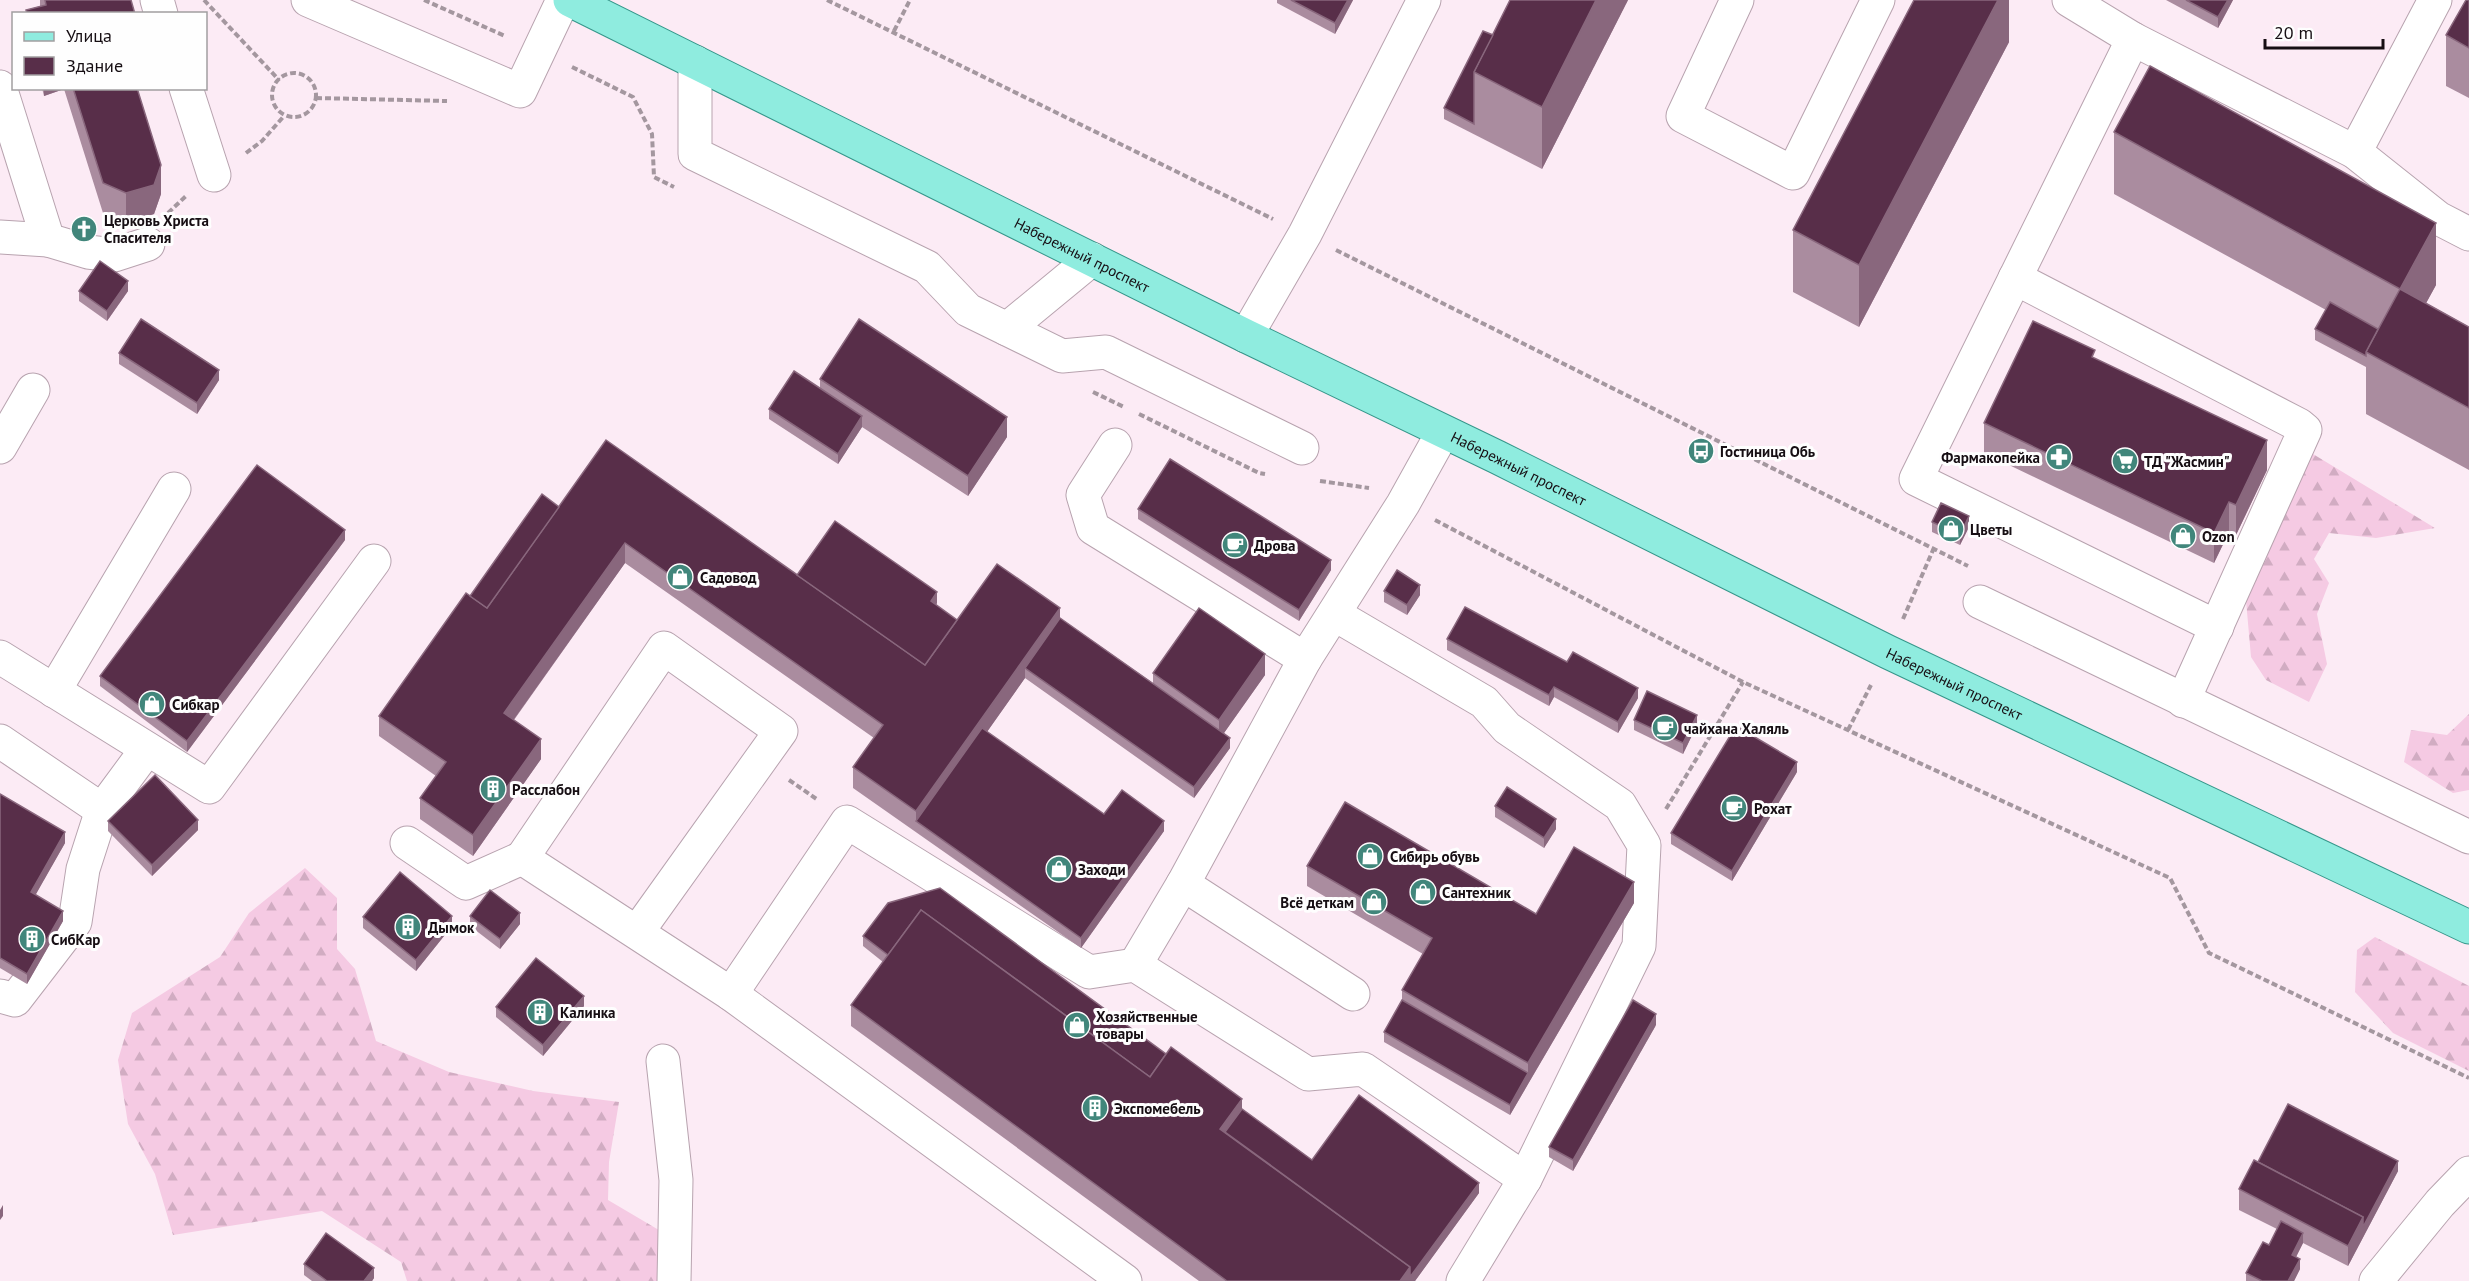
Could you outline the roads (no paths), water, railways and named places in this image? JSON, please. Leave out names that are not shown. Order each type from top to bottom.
[{"type":"main road","name":"Набережный проспект","points":[[570,0],[1246,336],[1497,456],[1888,652],[2469,927]]},
{"type":"lane","points":[[308,0],[520,92],[563,0]]},
{"type":"lane","points":[[1246,336],[1305,234],[1424,0]]},
{"type":"lane","points":[[1737,0],[1683,116],[1793,173],[1878,0]]},
{"type":"lane","points":[[2069,0],[2133,39],[2355,152],[2438,218],[2469,234]]},
{"type":"lane","points":[[2355,152],[2435,0]]},
{"type":"lane","points":[[2133,39],[1916,479],[2217,627]]},
{"type":"lane","points":[[695,62],[695,154],[927,267],[968,310],[1062,356],[1106,352],[1302,448]]},
{"type":"lane","points":[[0,87],[48,240]]},
{"type":"lane","points":[[187,90],[214,175]]},
{"type":"lane","points":[[0,237],[48,240],[88,252],[114,255],[148,244]]},
{"type":"lane","points":[[1007,329],[1092,259]]},
{"type":"lane","points":[[2015,278],[2305,429],[2183,701]]},
{"type":"lane","points":[[0,447],[33,390]]},
{"type":"lane","points":[[1135,965],[1184,884],[1305,659],[1403,504],[1443,432]]},
{"type":"lane","points":[[1115,445],[1083,495],[1093,528],[1305,659]]},
{"type":"lane","points":[[54,691],[174,489]]},
{"type":"lane","points":[[0,657],[209,787],[374,561]]},
{"type":"lane","points":[[1980,602],[2469,837]]},
{"type":"lane","points":[[1334,614],[1484,702],[1507,729],[1620,805],[1644,845],[1639,946],[1526,1179],[1463,1281]]},
{"type":"lane","points":[[407,843],[466,884],[522,858],[664,648],[781,731],[638,931]]},
{"type":"lane","points":[[0,741],[102,810]]},
{"type":"lane","points":[[0,996],[15,1000],[75,922],[83,869],[102,810],[147,749]]},
{"type":"lane","points":[[731,994],[848,822],[1089,972],[1135,965],[1308,1074],[1363,1070],[1526,1179]]},
{"type":"lane","points":[[522,858],[638,931],[731,994],[1125,1281]]},
{"type":"lane","points":[[1184,884],[1353,994]]},
{"type":"lane","points":[[663,1061],[676,1180],[674,1281]]},
{"type":"lane","points":[[2376,1281],[2440,1203],[2469,1173]]},
{"type":"place","name":"Церковь Христа Спасителя","points":[[84,229]]},
{"type":"place","name":"Гостиница Обь","points":[[1701,451]]},
{"type":"place","name":"Фармакопейка","points":[[2059,457]]},
{"type":"place","name":"ТД \"Жасмин\"","points":[[2125,461]]},
{"type":"place","name":"Цветы","points":[[1951,529]]},
{"type":"place","name":"Ozon","points":[[2183,536]]},
{"type":"place","name":"Дрова","points":[[1235,545]]},
{"type":"place","name":"Садовод","points":[[680,577]]},
{"type":"place","name":"Сибкар","points":[[152,704]]},
{"type":"place","name":"чайхана Халяль","points":[[1665,728]]},
{"type":"place","name":"Расслабон","points":[[493,789]]},
{"type":"place","name":"Рохат","points":[[1734,808]]},
{"type":"place","name":"Сибирь обувь","points":[[1370,856]]},
{"type":"place","name":"Заходи","points":[[1059,869]]},
{"type":"place","name":"Сантехник","points":[[1423,892]]},
{"type":"place","name":"Всё деткам","points":[[1374,902]]},
{"type":"place","name":"Дымок","points":[[408,927]]},
{"type":"place","name":"СибКар","points":[[32,939]]},
{"type":"place","name":"Калинка","points":[[540,1012]]},
{"type":"place","name":"Хозяйственные товары","points":[[1077,1025]]},
{"type":"place","name":"Экспомебель","points":[[1095,1108]]}]
